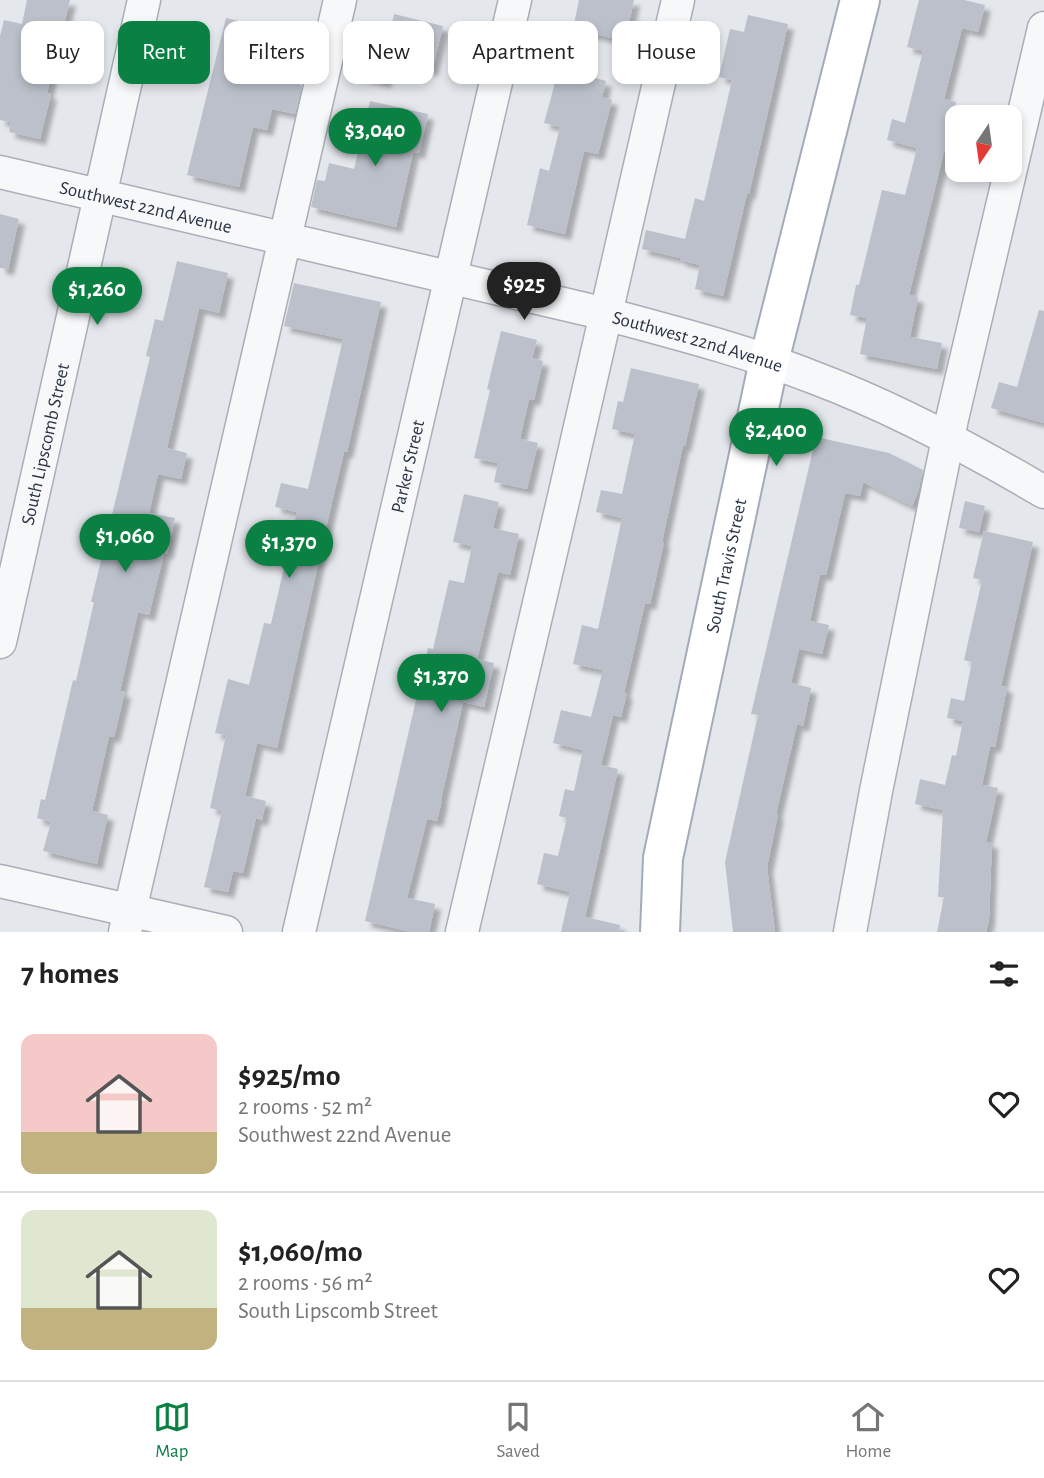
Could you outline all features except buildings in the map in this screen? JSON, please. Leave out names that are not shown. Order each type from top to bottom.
[{"type":"main road","name":"South Travis Street","points":[[660,932],[663,859],[769,361],[860,0]]},
{"type":"street","name":"South Lipscomb Street","points":[[0,642],[144,0]]},
{"type":"street","points":[[127,921],[341,0]]},
{"type":"street","name":"Parker Street","points":[[299,932],[515,0]]},
{"type":"street","points":[[462,932],[678,0]]},
{"type":"street","points":[[850,932],[948,439],[1044,28]]},
{"type":"street","name":"Southwest 22nd Avenue","points":[[0,172],[606,314],[702,340],[816,378],[885,407],[1044,492]]},
{"type":"street","points":[[0,881],[127,921],[226,932]]}]
